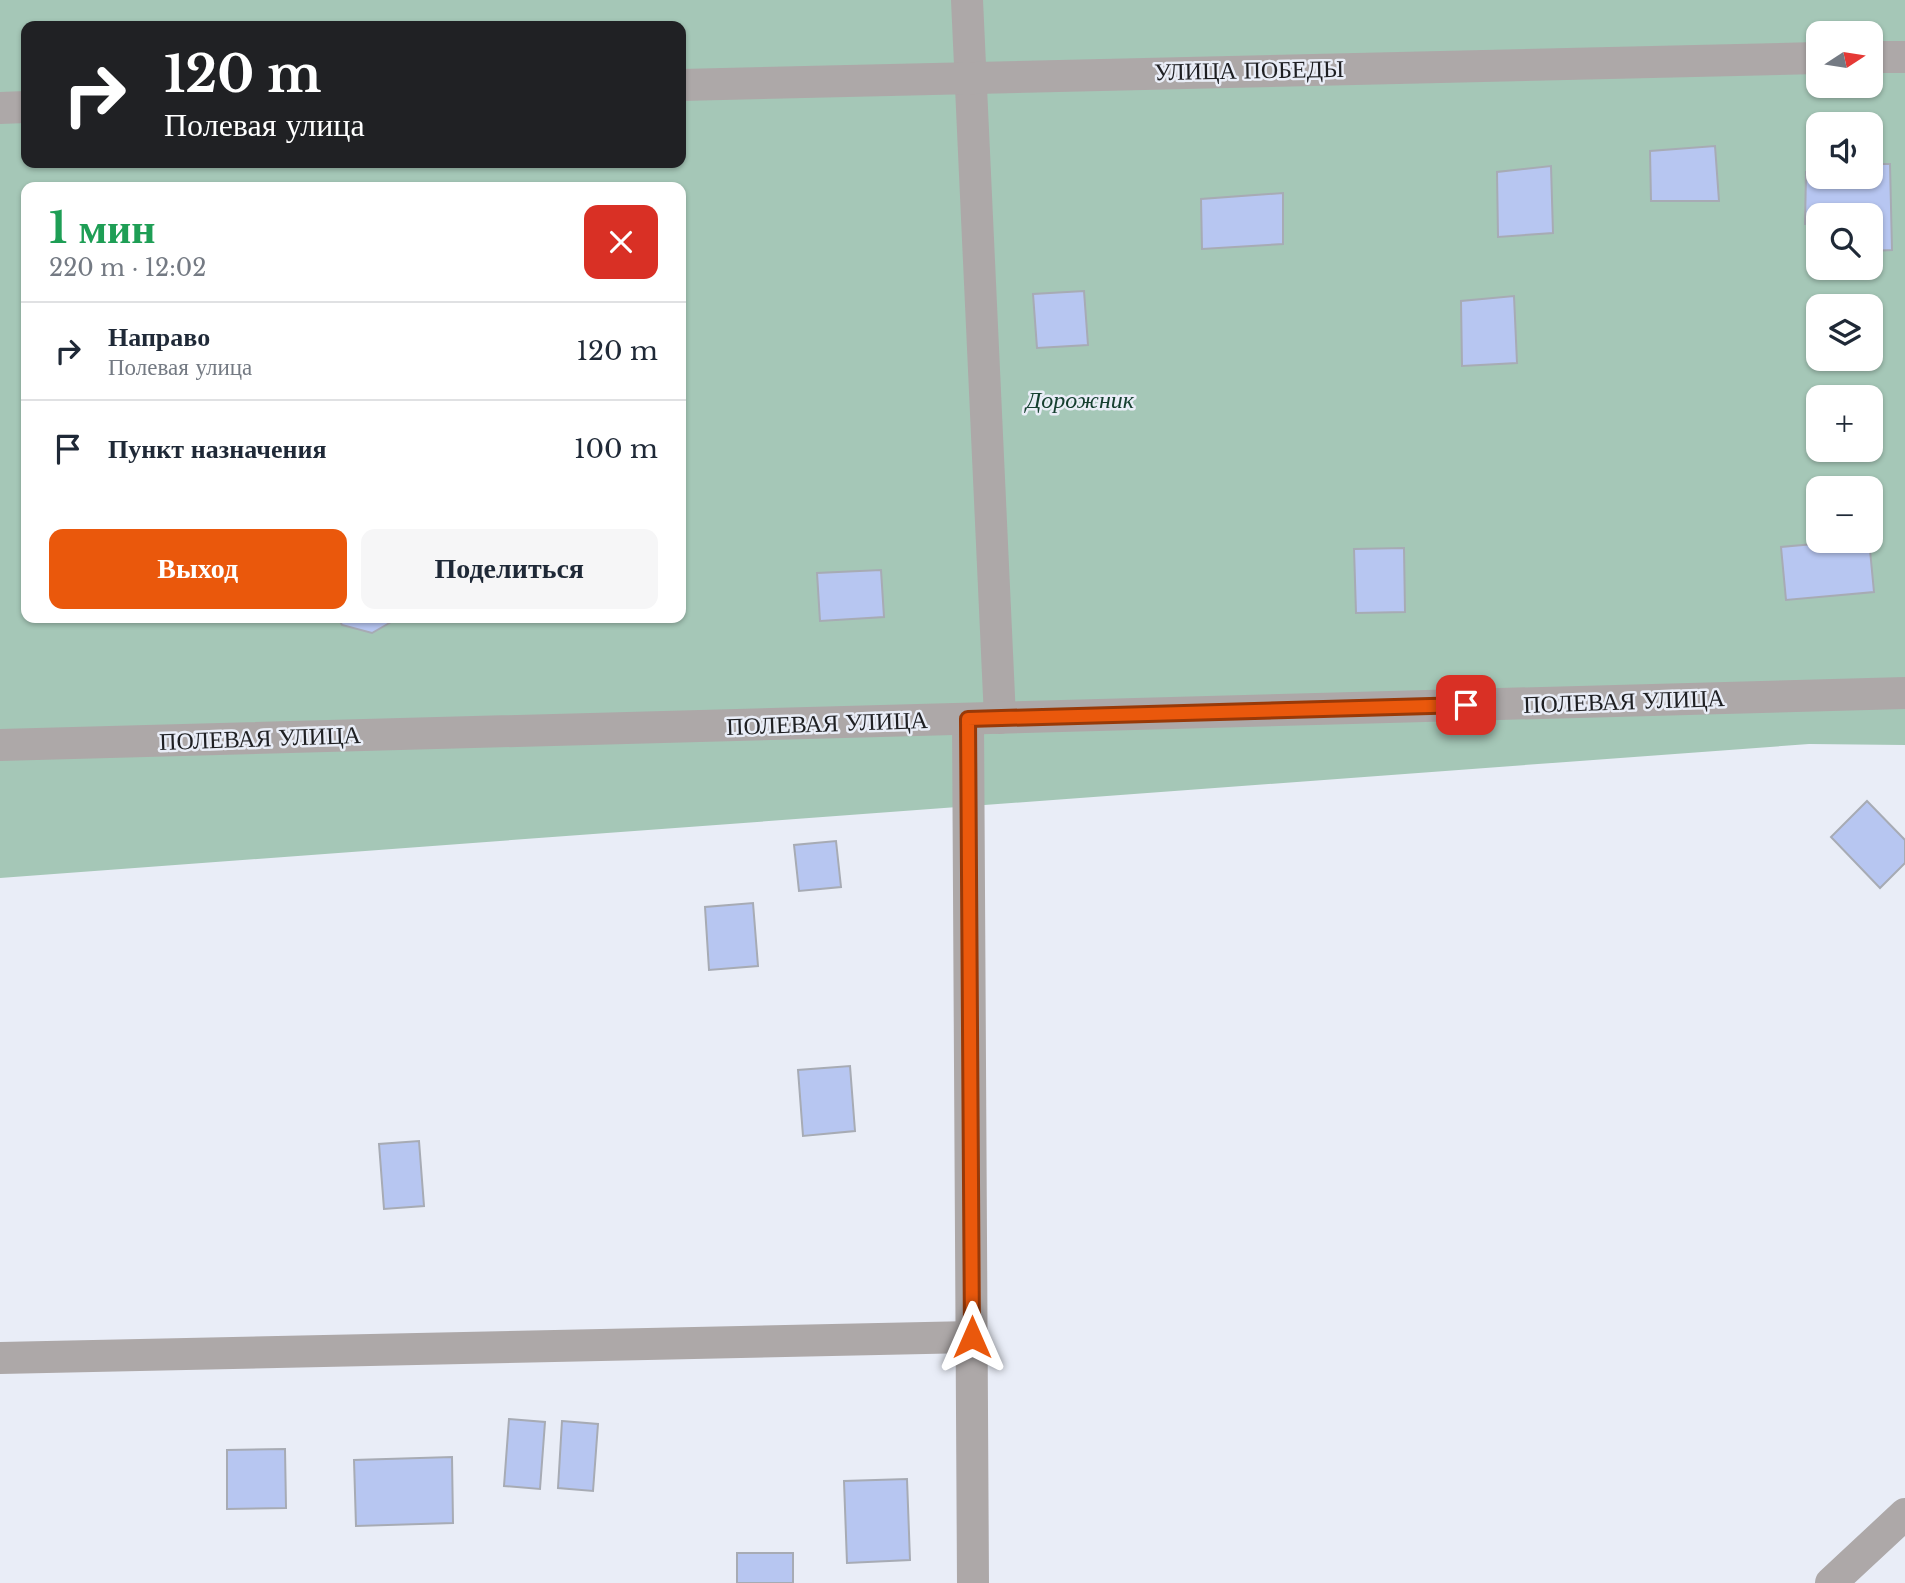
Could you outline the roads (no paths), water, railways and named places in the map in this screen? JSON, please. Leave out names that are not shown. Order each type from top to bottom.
[{"type":"street","points":[[967,0],[1000,718]]},
{"type":"street","points":[[1883,57],[1905,57]]},
{"type":"street","name":"УЛИЦА ПОБЕДЫ","points":[[686,85],[969,76],[1806,58]]},
{"type":"street","points":[[0,108],[21,107]]},
{"type":"street","name":"ПОЛЕВАЯ УЛИЦА","points":[[0,745],[1905,693]]},
{"type":"street","points":[[968,719],[973,1583]]},
{"type":"street","points":[[0,1358],[972,1337]]},
{"type":"street","points":[[1831,1583],[1905,1514]]},
{"type":"park label","name":"Дорожник","points":[[1080,399]]}]
